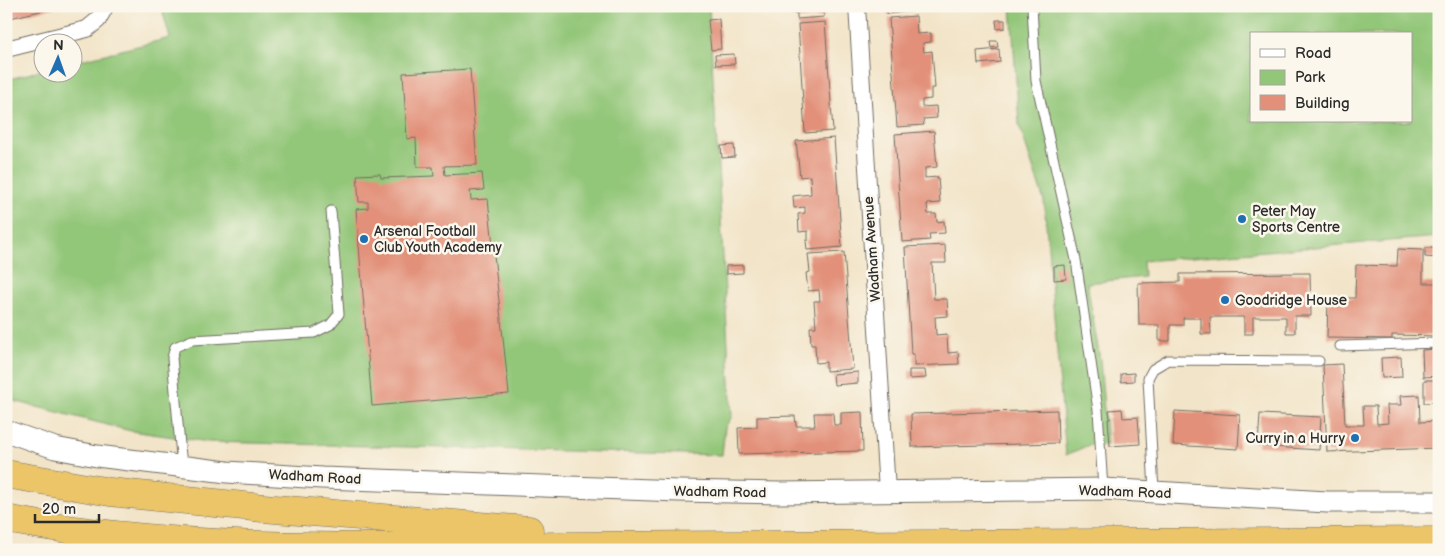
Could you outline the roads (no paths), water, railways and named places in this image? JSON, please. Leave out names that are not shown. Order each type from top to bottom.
[{"type":"highway","points":[[6,474],[110,492],[263,508],[732,546]]},
{"type":"highway","points":[[6,519],[62,530],[254,546],[732,546],[1126,541],[1439,540]]},
{"type":"street","points":[[6,49],[87,29],[98,20],[104,6]]},
{"type":"street","name":"Wadham Avenue","points":[[857,6],[887,491]]},
{"type":"street","name":"Wadham Road","points":[[6,431],[55,448],[96,456],[227,472],[322,478],[626,490],[763,492],[1103,489],[1327,502],[1439,502]]},
{"type":"lane","points":[[1032,6],[1036,81],[1076,260],[1098,410],[1102,445],[1103,489]]},
{"type":"lane","points":[[182,467],[172,358],[175,347],[192,340],[314,332],[330,325],[339,314],[331,211]]},
{"type":"lane","points":[[1340,346],[1439,343]]},
{"type":"lane","points":[[1154,492],[1148,378],[1153,369],[1168,360],[1319,360]]},
{"type":"place","name":"Peter May Sports Centre","points":[[1242,219]]},
{"type":"place","name":"Arsenal Football Club Youth Academy","points":[[364,239]]},
{"type":"place","name":"Goodridge House","points":[[1225,300]]},
{"type":"place","name":"Curry in a Hurry","points":[[1355,438]]}]
